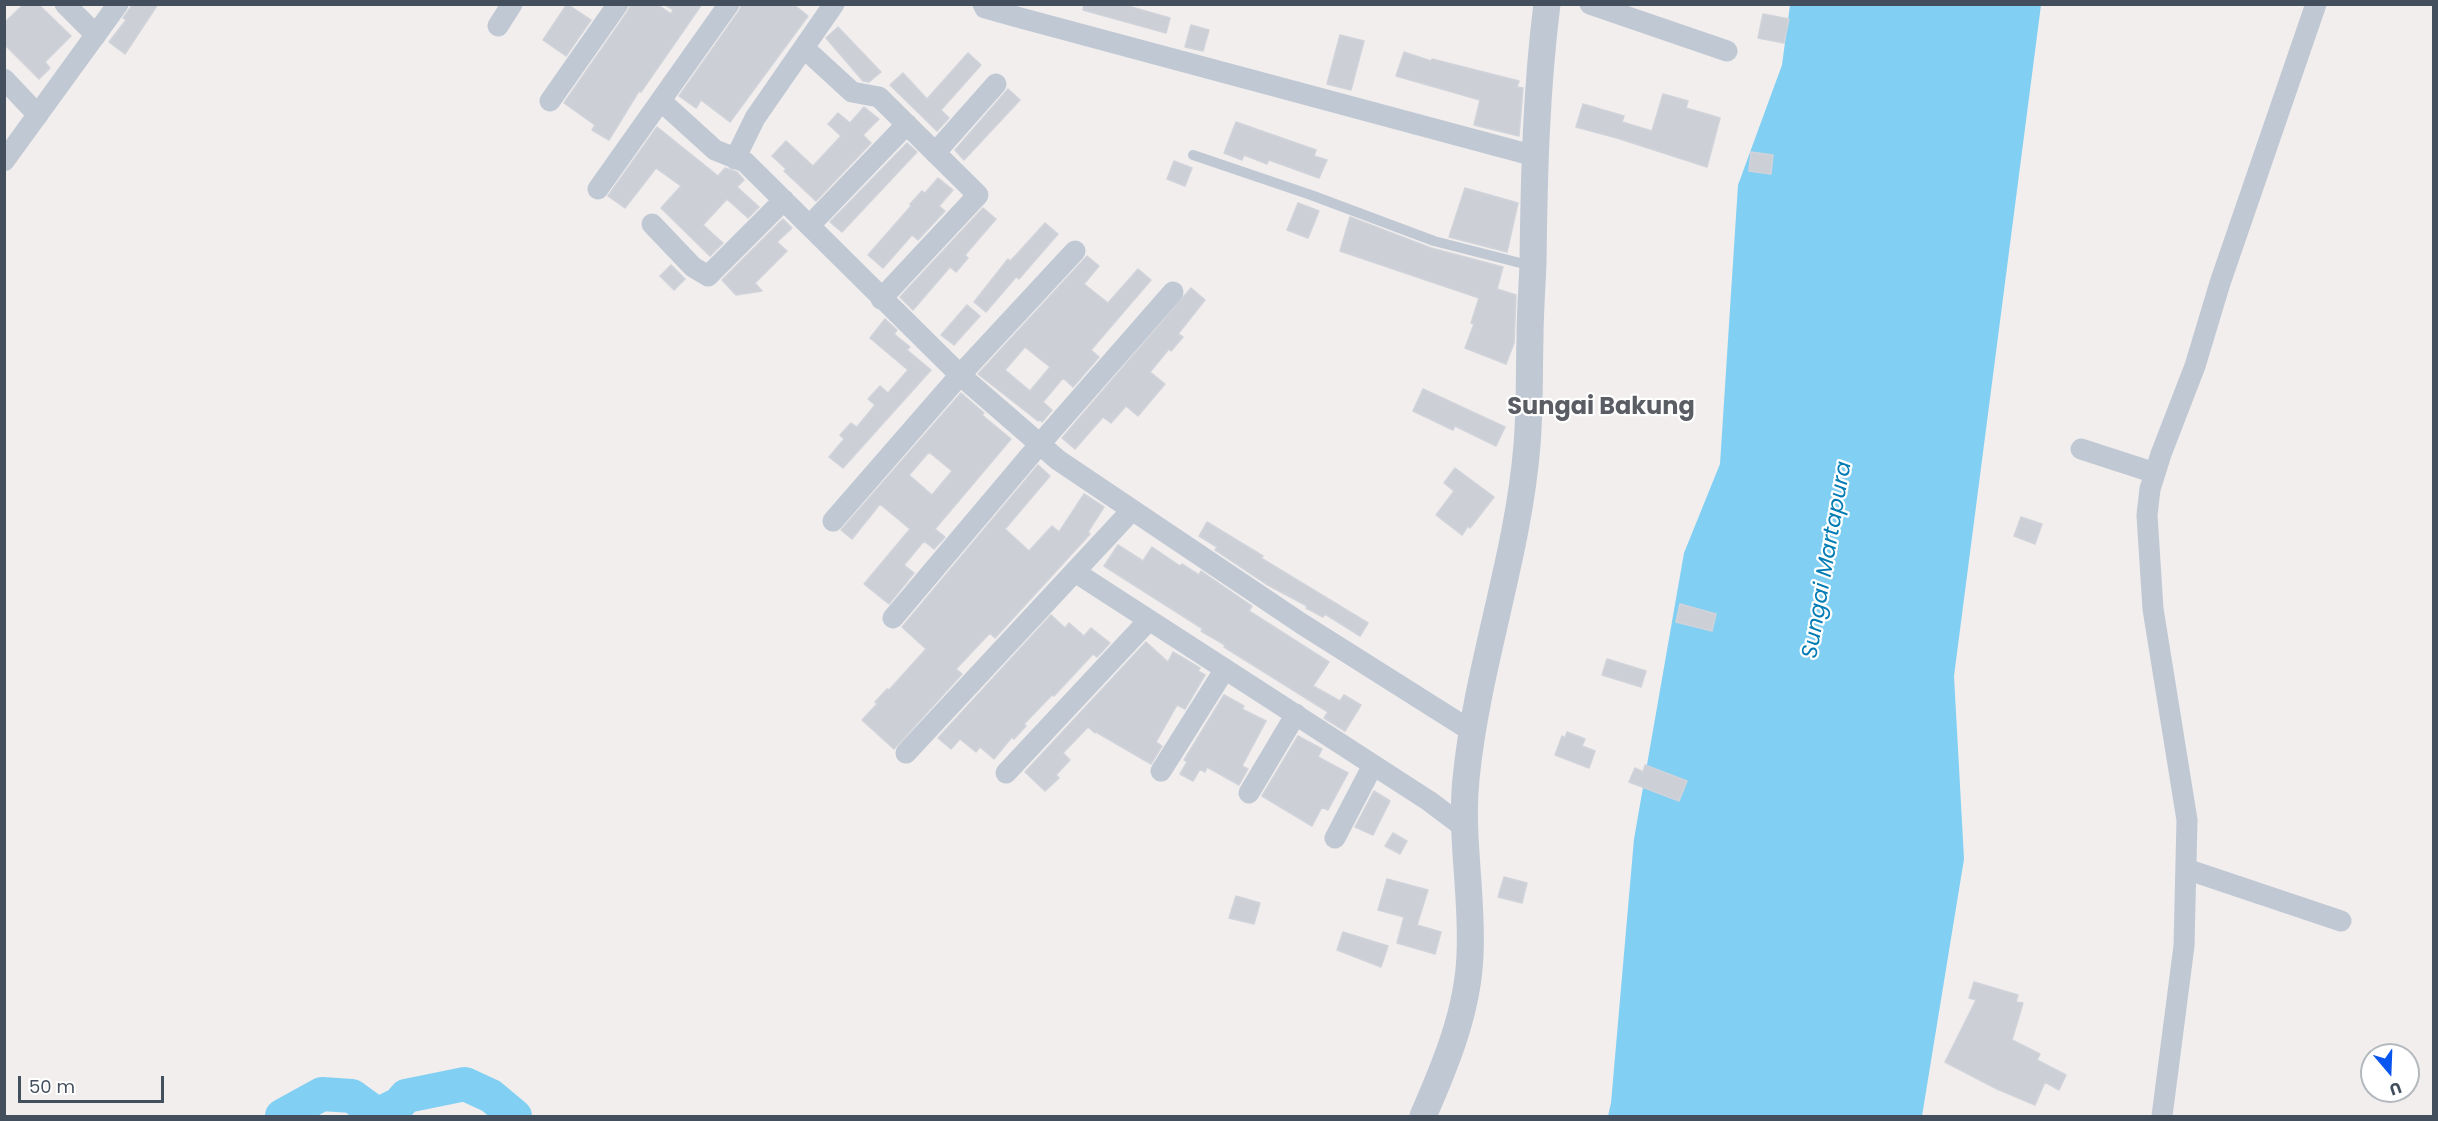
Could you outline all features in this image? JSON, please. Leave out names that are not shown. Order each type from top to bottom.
[{"type":"street","points":[[65,4],[96,35]]},
{"type":"street","points":[[4,161],[118,4]]},
{"type":"street","points":[[498,26],[512,4]]},
{"type":"street","points":[[550,101],[618,4]]},
{"type":"street","points":[[598,189],[729,4]]},
{"type":"street","points":[[735,159],[755,118],[834,4]]},
{"type":"street","points":[[983,4],[985,8],[1017,17],[1535,156]]},
{"type":"street","points":[[1422,1116],[1446,1062],[1469,971],[1470,918],[1464,799],[1473,732],[1496,612],[1513,542],[1524,478],[1531,382],[1530,338],[1539,69],[1547,4]]},
{"type":"street","points":[[1590,4],[1727,51]]},
{"type":"street","points":[[2162,1116],[2184,946],[2187,820],[2173,726],[2159,656],[2148,558],[2147,515],[2155,473],[2195,366],[2223,272],[2316,4]]},
{"type":"street","points":[[804,48],[852,92],[879,97],[978,195],[881,299]]},
{"type":"street","points":[[4,79],[38,115]]},
{"type":"street","points":[[936,153],[996,84]]},
{"type":"street","points":[[661,101],[715,150],[745,162],[960,375],[1058,460],[1302,624],[1473,732]]},
{"type":"street","points":[[810,225],[907,124]]},
{"type":"street","points":[[652,224],[693,267],[708,276],[784,200]]},
{"type":"street","points":[[833,521],[960,375],[1075,251]]},
{"type":"street","points":[[893,618],[1039,445],[1173,292]]},
{"type":"street","points":[[2081,449],[2155,473]]},
{"type":"street","points":[[906,753],[1132,510]]},
{"type":"street","points":[[1076,572],[1429,801],[1465,828]]},
{"type":"street","points":[[1006,773],[1149,620]]},
{"type":"street","points":[[1161,771],[1226,669]]},
{"type":"street","points":[[1249,793],[1296,714]]},
{"type":"street","points":[[1335,838],[1374,765]]},
{"type":"street","points":[[2186,869],[2341,921]]},
{"type":"lane","points":[[1193,155],[1311,195],[1434,241],[1533,266]]},
{"type":"water","name":"Sungai Martapura","points":[[1790,5],[2041,5],[1954,676],[1964,859],[1922,1116],[1608,1116],[1634,839],[1684,553],[1720,464],[1738,185],[1782,65]]},
{"type":"building","points":[[24,4],[38,4],[71,36],[45,62],[50,68],[39,79],[4,44],[4,23]]},
{"type":"building","points":[[133,4],[158,4],[125,54],[109,42],[126,20],[123,18]]},
{"type":"building","points":[[567,4],[591,20],[566,56],[543,40]]},
{"type":"building","points":[[631,4],[657,4],[671,14],[673,10],[664,4],[702,4],[641,92],[639,91],[609,140],[592,130],[595,125],[564,103]]},
{"type":"building","points":[[742,4],[793,4],[808,16],[730,122],[701,100],[696,108],[679,96]]},
{"type":"building","points":[[1084,4],[1121,4],[1170,18],[1166,33],[1083,10]]},
{"type":"building","points":[[1763,14],[1789,19],[1784,43],[1758,38]]},
{"type":"building","points":[[1191,25],[1209,30],[1203,51],[1185,47]]},
{"type":"building","points":[[838,27],[881,72],[869,82],[863,81],[826,38]]},
{"type":"building","points":[[1340,35],[1364,41],[1351,90],[1327,84]]},
{"type":"building","points":[[1404,52],[1431,61],[1432,59],[1519,81],[1517,87],[1523,88],[1519,136],[1474,125],[1480,100],[1396,76]]},
{"type":"building","points":[[968,53],[981,65],[941,110],[949,118],[937,131],[890,85],[903,73],[927,99]]},
{"type":"building","points":[[1008,89],[1020,100],[964,160],[955,150]]},
{"type":"building","points":[[1663,94],[1688,101],[1686,108],[1720,118],[1707,167],[1576,127],[1583,104],[1624,116],[1622,122],[1652,131]]},
{"type":"building","points":[[864,107],[879,119],[863,135],[871,143],[816,201],[784,171],[786,169],[772,156],[786,141],[813,166],[841,136],[828,124],[838,113],[850,123]]},
{"type":"building","points":[[1236,122],[1316,150],[1314,156],[1327,160],[1319,178],[1269,160],[1267,164],[1244,155],[1242,160],[1224,153]]},
{"type":"building","points":[[657,127],[718,176],[725,168],[737,172],[744,180],[737,187],[759,207],[748,218],[727,199],[703,225],[723,243],[710,256],[661,208],[681,186],[656,168],[625,208],[608,196]]},
{"type":"building","points":[[907,143],[917,152],[842,232],[830,222]]},
{"type":"building","points":[[1751,152],[1773,155],[1771,174],[1749,171]]},
{"type":"building","points":[[1174,161],[1192,168],[1185,186],[1167,179]]},
{"type":"building","points":[[938,178],[953,190],[939,206],[945,211],[918,240],[912,235],[883,268],[868,255],[911,206],[910,204],[922,191],[925,193]]},
{"type":"building","points":[[1465,188],[1518,203],[1507,252],[1449,237]]},
{"type":"building","points":[[1298,203],[1319,211],[1308,238],[1287,230]]},
{"type":"building","points":[[983,208],[996,219],[965,255],[968,258],[956,272],[950,267],[913,310],[900,297]]},
{"type":"building","points":[[1350,217],[1431,248],[1503,267],[1497,289],[1516,295],[1514,343],[1506,364],[1465,348],[1474,324],[1471,323],[1479,298],[1340,251]]},
{"type":"building","points":[[783,219],[792,228],[777,242],[787,251],[755,283],[762,291],[736,295],[722,280]]},
{"type":"building","points":[[1045,223],[1058,234],[1019,279],[1016,277],[986,312],[974,302],[1008,259],[1010,261]]},
{"type":"building","points":[[1087,256],[1099,266],[1084,284],[1108,303],[1138,269],[1151,280],[1091,350],[1099,357],[1073,387],[1063,378],[1043,402],[1052,410],[1042,422],[978,374]],"holes":[[[1025,347],[1050,367],[1030,391],[1005,370]]]},
{"type":"building","points":[[671,265],[685,279],[674,290],[660,276]]},
{"type":"building","points":[[1191,288],[1205,300],[1178,334],[1183,337],[1171,351],[1169,349],[1150,372],[1165,384],[1138,416],[1126,406],[1111,423],[1103,417],[1075,449],[1062,438]]},
{"type":"building","points":[[967,305],[980,316],[954,345],[941,335]]},
{"type":"building","points":[[885,319],[897,330],[894,334],[910,347],[907,350],[931,370],[843,468],[829,457],[844,439],[840,435],[851,423],[857,427],[875,405],[868,399],[880,386],[888,393],[908,370],[870,338]]},
{"type":"building","points":[[1423,389],[1505,427],[1496,446],[1455,426],[1453,430],[1413,411]]},
{"type":"building","points":[[961,393],[984,413],[982,415],[1011,439],[935,529],[945,537],[934,549],[924,541],[904,565],[914,573],[889,604],[864,584],[910,529],[880,504],[852,539],[841,530]],"holes":[[[929,452],[952,471],[932,495],[909,475]]]},
{"type":"building","points":[[1038,465],[1050,476],[1005,529],[1029,551],[1052,526],[1059,532],[1084,494],[1104,507],[1088,532],[1090,534],[995,638],[990,633],[956,669],[962,674],[894,749],[862,720],[877,704],[875,702],[926,649],[902,627]]},
{"type":"building","points":[[1455,468],[1494,497],[1462,535],[1436,515],[1454,491],[1444,483]]},
{"type":"building","points":[[2021,517],[2042,524],[2035,544],[2014,536]]},
{"type":"building","points":[[1207,522],[1368,623],[1360,636],[1325,614],[1323,617],[1306,608],[1307,606],[1266,584],[1215,550],[1217,547],[1199,536]]},
{"type":"building","points":[[1118,545],[1143,561],[1152,547],[1180,566],[1182,564],[1199,575],[1201,571],[1252,606],[1249,611],[1329,662],[1313,686],[1340,701],[1344,695],[1361,705],[1345,731],[1324,718],[1328,712],[1224,647],[1225,645],[1201,631],[1203,629],[1104,566]]},
{"type":"building","points":[[1680,604],[1716,614],[1712,631],[1676,622]]},
{"type":"building","points":[[1051,615],[1065,628],[1069,623],[1084,636],[1091,628],[1110,643],[1097,657],[1093,654],[1054,696],[1052,695],[994,759],[980,747],[976,752],[960,739],[951,749],[938,738]]},
{"type":"building","points":[[1146,642],[1168,662],[1173,652],[1200,668],[1198,671],[1205,675],[1185,709],[1177,705],[1156,742],[1162,746],[1151,764],[1088,727],[1063,753],[1070,760],[1056,775],[1059,778],[1045,791],[1025,772]]},
{"type":"building","points":[[1607,659],[1646,671],[1641,687],[1602,675]]},
{"type":"building","points":[[1224,695],[1244,706],[1242,709],[1266,721],[1242,766],[1248,769],[1239,785],[1207,767],[1205,772],[1200,769],[1193,781],[1180,774],[1187,762],[1184,760]]},
{"type":"building","points":[[1567,732],[1585,739],[1582,746],[1595,751],[1589,768],[1555,755],[1562,736],[1565,738]]},
{"type":"building","points":[[1298,736],[1322,749],[1318,757],[1348,773],[1328,810],[1322,807],[1312,826],[1262,796]]},
{"type":"building","points":[[1645,765],[1687,781],[1679,801],[1629,782],[1635,768],[1643,772]]},
{"type":"building","points":[[1374,791],[1390,801],[1373,835],[1355,827]]},
{"type":"building","points":[[1393,833],[1407,841],[1400,854],[1385,846]]},
{"type":"building","points":[[1504,877],[1527,883],[1522,903],[1498,897]]},
{"type":"building","points":[[1387,879],[1428,890],[1417,925],[1441,932],[1435,954],[1397,943],[1404,917],[1378,910]]},
{"type":"building","points":[[1236,896],[1260,903],[1254,924],[1229,918]]},
{"type":"building","points":[[1343,932],[1388,946],[1381,967],[1337,950]]},
{"type":"building","points":[[1974,982],[2018,995],[2016,1002],[2023,1003],[2012,1040],[2040,1054],[2037,1060],[2066,1075],[2059,1090],[2045,1082],[2035,1105],[1997,1089],[1945,1062],[1976,1000],[1969,998]]},
{"type":"waterway","points":[[282,1116],[322,1094],[352,1096],[374,1112],[385,1111],[399,1104],[406,1096],[465,1084],[491,1096],[515,1116]]},
{"type":"district","name":"Sungai Bakung","points":[[1601,408]]}]
